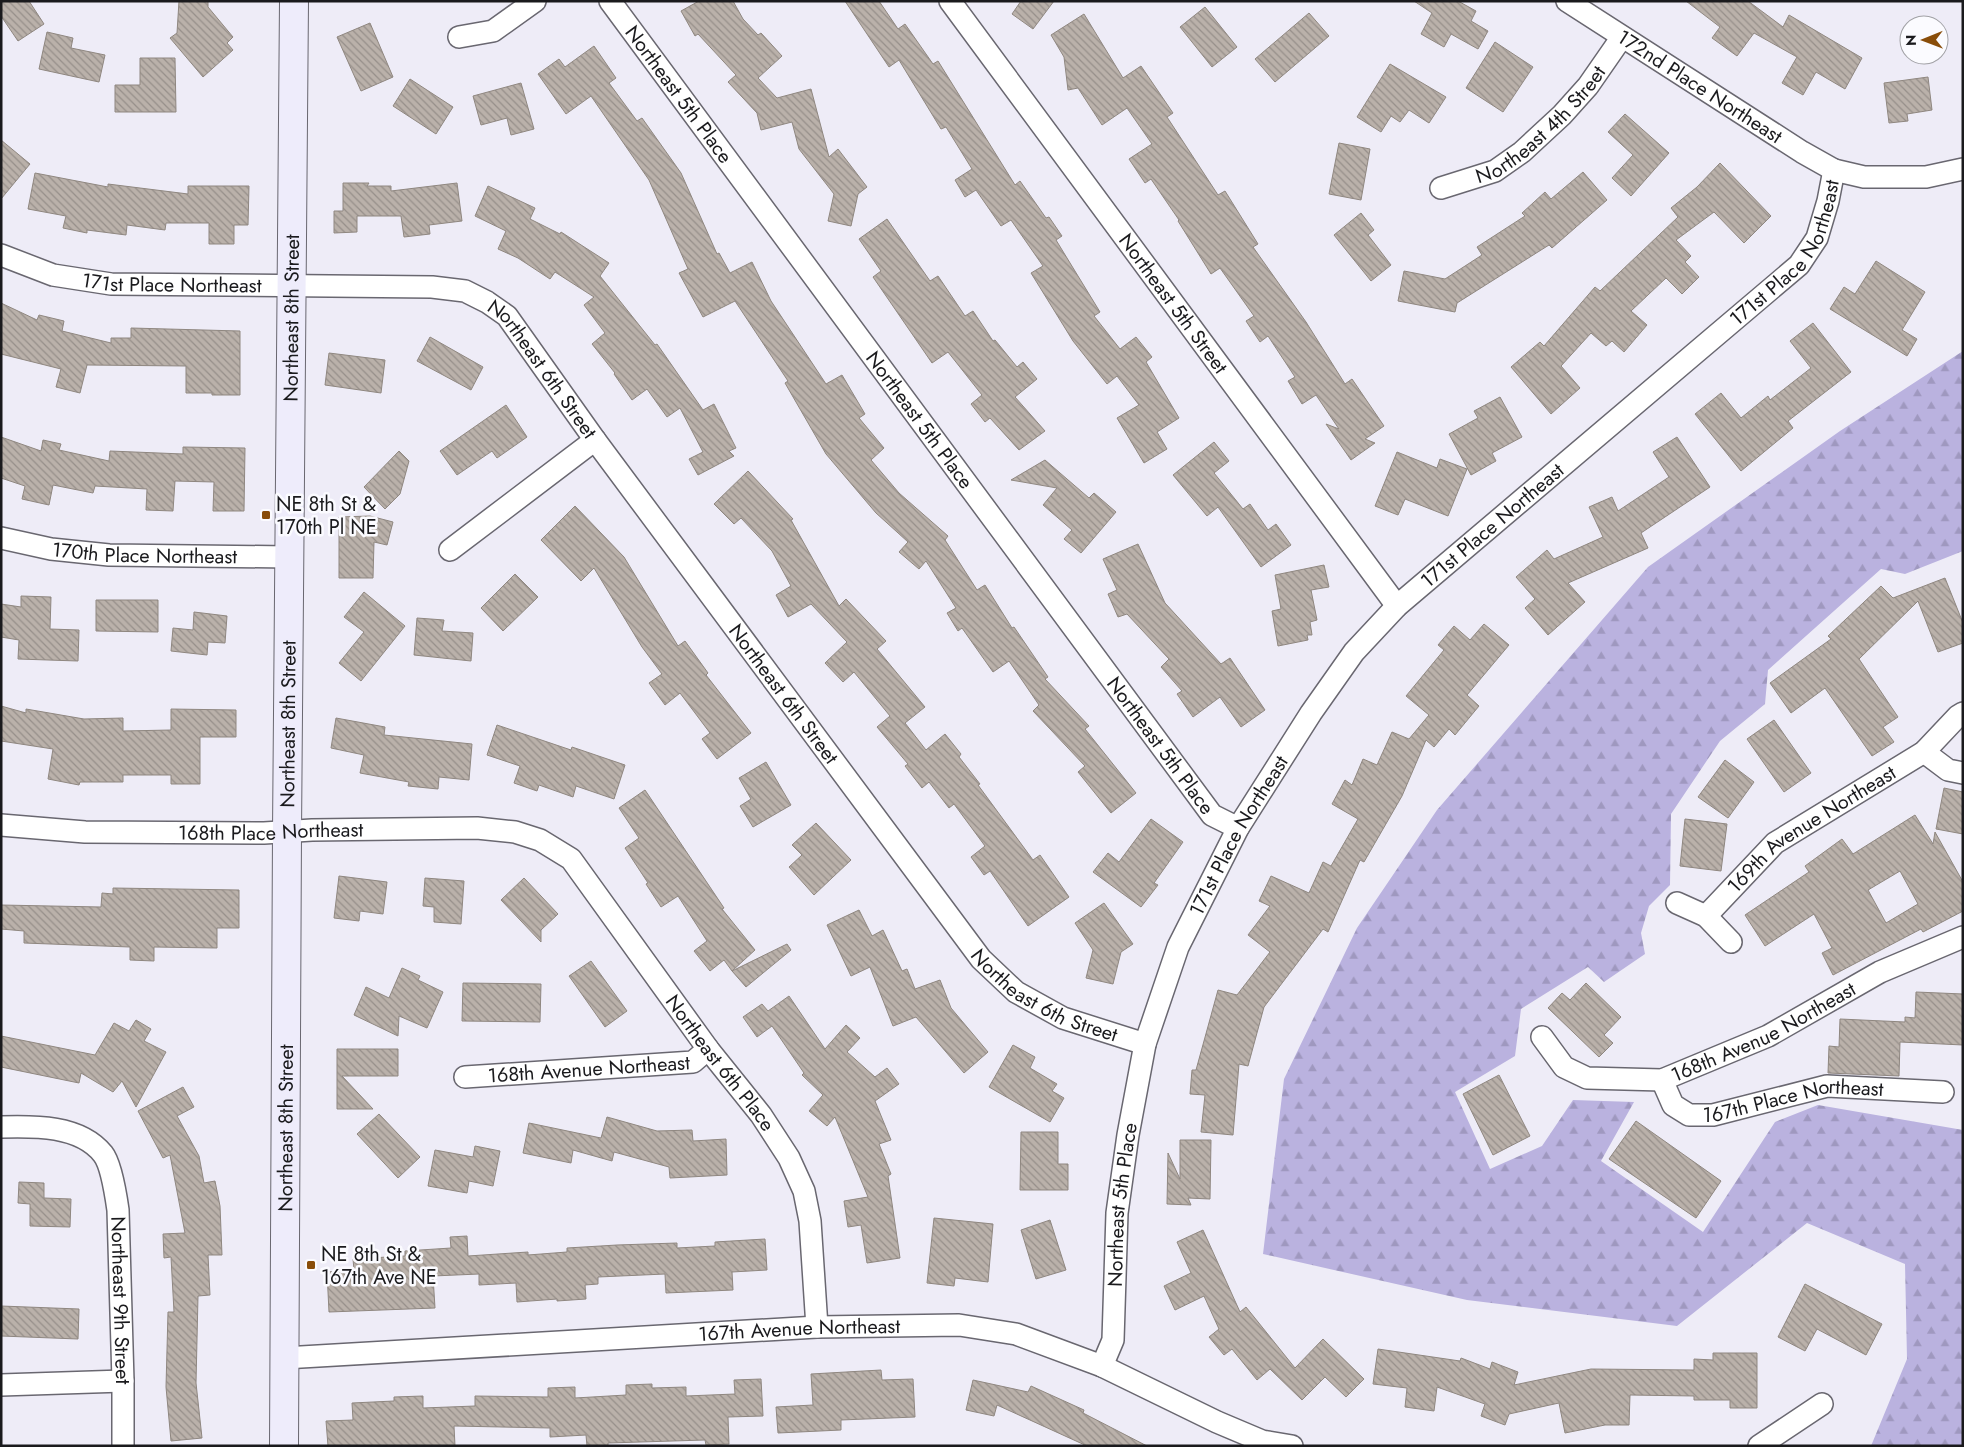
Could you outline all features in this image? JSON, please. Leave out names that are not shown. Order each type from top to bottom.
[{"type":"street","name":"Northeast 8th Street","points":[[284,1446],[294,1]]},
{"type":"street","points":[[459,37],[492,31],[535,1]]},
{"type":"street","name":"Northeast 5th Place","points":[[610,1],[1212,814],[1238,828]]},
{"type":"street","name":"Northeast 5th Street","points":[[950,1],[1398,606]]},
{"type":"street","name":"172nd Place Northeast","points":[[1567,1],[1802,152],[1834,170]]},
{"type":"street","name":"Northeast 4th Street","points":[[1441,188],[1495,171],[1522,152],[1562,115],[1588,86],[1622,37]]},
{"type":"street","name":"171st Place Northeast","points":[[1144,1044],[1178,947],[1238,828],[1311,713],[1354,652],[1398,606],[1799,265],[1817,238],[1828,201],[1834,170],[1864,177],[1926,177],[1963,169]]},
{"type":"street","name":"171st Place Northeast","points":[[1,255],[53,275],[111,284],[432,287],[466,291]]},
{"type":"street","name":"Northeast 6th Street","points":[[466,291],[487,302],[507,316],[596,440],[981,958],[1016,992],[1062,1018],[1144,1044]]},
{"type":"street","points":[[450,550],[596,440]]},
{"type":"street","name":"170th Place Northeast","points":[[1,538],[51,549],[108,554],[289,557]]},
{"type":"street","name":"169th Avenue Northeast","points":[[1706,916],[1775,843],[1924,752],[1963,713]]},
{"type":"street","points":[[1924,752],[1948,770],[1963,773]]},
{"type":"street","name":"168th Place Northeast","points":[[1,825],[85,832],[287,832],[477,828],[514,832],[540,840]]},
{"type":"street","name":"Northeast 6th Place","points":[[540,840],[571,859],[708,1049],[761,1115],[789,1158],[804,1191],[810,1221],[816,1327]]},
{"type":"street","points":[[1677,904],[1706,916],[1731,942]]},
{"type":"street","name":"168th Avenue Northeast","points":[[1542,1037],[1564,1067],[1587,1078],[1662,1080],[1768,1036],[1880,972],[1963,937]]},
{"type":"street","name":"Northeast 5th Place","points":[[1102,1366],[1113,1340],[1117,1213],[1144,1044]]},
{"type":"street","name":"168th Avenue Northeast","points":[[464,1077],[693,1062],[708,1049]]},
{"type":"street","name":"167th Place Northeast","points":[[1662,1080],[1673,1105],[1689,1115],[1713,1115],[1827,1086],[1943,1092]]},
{"type":"street","name":"Northeast 9th Street","points":[[1,1127],[59,1130],[85,1140],[104,1154],[113,1183],[118,1210],[123,1446]]},
{"type":"street","name":"167th Avenue Northeast","points":[[284,1358],[816,1327],[959,1325],[1016,1334],[1102,1366],[1226,1426],[1262,1441],[1292,1446]]},
{"type":"street","points":[[1,1385],[123,1381]]},
{"type":"street","points":[[1759,1446],[1822,1404]]},
{"type":"green space","points":[[1963,351],[1963,551],[1905,574],[1881,569],[1768,670],[1765,704],[1720,741],[1671,814],[1670,885],[1649,906],[1641,933],[1645,954],[1604,982],[1588,967],[1521,1009],[1515,1056],[1455,1092],[1490,1169],[1542,1146],[1573,1100],[1634,1102],[1601,1161],[1703,1232],[1775,1122],[1818,1105],[1963,1130],[1963,1446],[1871,1446],[1907,1359],[1905,1264],[1807,1223],[1677,1326],[1467,1300],[1263,1254],[1284,1079],[1357,928],[1437,810],[1648,567],[1840,431]]},
{"type":"building","points":[[1,1],[29,1],[44,24],[18,41],[1,16]]},
{"type":"building","points":[[179,1],[208,1],[208,7],[233,37],[227,43],[233,50],[203,77],[170,38],[177,33]]},
{"type":"building","points":[[699,1],[733,1],[743,19],[758,35],[761,33],[782,56],[758,78],[777,98],[811,89],[829,157],[838,149],[867,187],[858,194],[851,226],[828,221],[834,194],[799,149],[792,122],[761,130],[757,113],[728,82],[736,75],[698,34],[695,36],[681,11]]},
{"type":"building","points":[[845,1],[879,1],[898,29],[905,24],[933,64],[938,61],[1015,185],[1020,181],[1046,218],[1049,217],[1062,236],[1056,240],[1100,312],[1094,316],[1120,349],[1136,337],[1152,357],[1146,362],[1179,418],[1157,432],[1167,449],[1144,463],[1117,418],[1139,405],[1117,376],[1107,384],[1073,341],[1031,273],[1043,266],[1011,220],[1001,226],[976,190],[965,197],[955,180],[972,169],[946,127],[941,129],[899,60],[889,67]]},
{"type":"building","points":[[1021,1],[1054,1],[1033,29],[1012,14]]},
{"type":"building","points":[[1414,1],[1458,1],[1476,11],[1471,21],[1488,31],[1478,49],[1451,34],[1444,47],[1421,34],[1432,13]]},
{"type":"building","points":[[1686,1],[1748,1],[1783,27],[1789,15],[1862,58],[1845,89],[1816,72],[1803,95],[1782,83],[1797,57],[1754,33],[1737,56],[1712,38],[1720,27]]},
{"type":"building","points":[[1205,7],[1237,47],[1212,67],[1180,27]]},
{"type":"building","points":[[1309,13],[1329,36],[1275,82],[1255,59]]},
{"type":"building","points":[[1084,14],[1123,78],[1141,66],[1173,113],[1167,117],[1218,195],[1225,191],[1258,244],[1253,247],[1306,322],[1345,384],[1352,379],[1384,426],[1365,439],[1375,443],[1351,460],[1326,424],[1339,429],[1316,395],[1302,404],[1288,381],[1295,377],[1268,336],[1260,342],[1246,321],[1254,316],[1220,268],[1211,274],[1179,220],[1151,179],[1145,183],[1129,159],[1152,144],[1127,108],[1102,125],[1078,88],[1068,90],[1064,57],[1051,35]]},
{"type":"building","points":[[370,23],[393,77],[361,91],[337,37]]},
{"type":"building","points":[[47,32],[73,38],[71,48],[105,55],[99,82],[39,69]]},
{"type":"building","points":[[1495,42],[1533,67],[1503,112],[1466,88]]},
{"type":"building","points":[[594,46],[616,78],[609,83],[637,121],[642,118],[681,173],[717,254],[719,253],[730,273],[752,262],[771,301],[826,384],[842,375],[865,414],[859,418],[884,448],[871,460],[899,493],[948,536],[945,540],[977,590],[985,585],[1012,628],[1014,627],[1048,677],[1045,679],[1089,726],[1085,729],[1136,793],[1111,813],[1078,772],[1085,766],[1033,711],[1039,705],[1009,661],[993,672],[962,628],[958,631],[947,613],[956,608],[926,561],[919,569],[899,552],[908,542],[876,513],[826,454],[785,383],[788,381],[735,301],[703,317],[679,273],[688,269],[649,180],[591,96],[566,114],[538,74],[559,59],[565,67]]},
{"type":"building","points":[[140,58],[175,58],[176,112],[115,112],[115,85],[140,85]]},
{"type":"building","points":[[1390,64],[1446,97],[1429,123],[1409,110],[1400,122],[1391,116],[1381,132],[1357,117]]},
{"type":"building","points":[[1928,77],[1932,110],[1907,114],[1908,121],[1889,123],[1884,83]]},
{"type":"building","points":[[410,79],[453,107],[436,134],[393,106]]},
{"type":"building","points":[[521,83],[534,129],[511,135],[507,118],[481,125],[473,96]]},
{"type":"building","points":[[1625,114],[1669,153],[1631,196],[1612,178],[1633,155],[1608,132]]},
{"type":"building","points":[[1,140],[30,164],[1,199]]},
{"type":"building","points":[[1339,143],[1370,149],[1361,200],[1329,194]]},
{"type":"building","points":[[1720,163],[1771,216],[1744,243],[1714,212],[1676,240],[1691,256],[1685,262],[1699,277],[1682,294],[1666,278],[1631,311],[1647,325],[1624,352],[1612,341],[1606,346],[1591,333],[1561,366],[1580,388],[1551,414],[1511,367],[1540,342],[1544,346],[1595,287],[1600,291],[1678,217],[1671,208],[1697,187]]},
{"type":"building","points":[[1583,172],[1607,200],[1552,248],[1549,245],[1457,303],[1455,312],[1398,301],[1404,271],[1445,279],[1482,255],[1477,247],[1525,216],[1522,213],[1545,192],[1551,199]]},
{"type":"building","points":[[35,173],[108,187],[108,184],[188,194],[188,186],[249,186],[248,225],[234,225],[234,244],[209,244],[209,223],[166,223],[165,230],[127,225],[126,235],[87,230],[87,233],[63,228],[66,216],[28,209]]},
{"type":"building","points":[[343,183],[369,183],[367,186],[391,186],[391,191],[457,183],[462,221],[429,225],[430,234],[404,237],[401,216],[357,216],[357,232],[334,233],[334,211],[343,211]]},
{"type":"building","points":[[488,186],[535,208],[530,219],[560,234],[561,232],[609,263],[600,276],[655,345],[657,344],[703,410],[714,404],[736,448],[729,451],[734,456],[698,475],[689,459],[703,452],[680,408],[667,417],[647,389],[632,400],[615,373],[592,344],[605,333],[584,305],[594,297],[555,272],[550,279],[518,258],[498,249],[506,231],[475,216]]},
{"type":"building","points":[[1361,213],[1374,230],[1368,235],[1391,265],[1371,281],[1334,235]]},
{"type":"building","points":[[887,219],[930,281],[938,276],[965,316],[973,311],[993,341],[995,340],[1017,367],[1023,362],[1037,379],[1015,397],[1045,431],[1019,450],[990,418],[985,422],[971,404],[982,395],[948,352],[932,363],[873,277],[881,271],[859,239]]},
{"type":"building","points":[[1876,261],[1925,292],[1902,330],[1917,339],[1907,356],[1830,309],[1844,287],[1855,294]]},
{"type":"building","points":[[1,303],[37,320],[39,315],[64,321],[62,331],[111,343],[111,338],[131,338],[131,328],[240,331],[240,395],[186,393],[186,366],[87,365],[80,393],[56,387],[61,369],[1,354]]},
{"type":"building","points":[[1813,323],[1851,372],[1788,421],[1793,428],[1741,471],[1695,414],[1721,393],[1741,418],[1768,396],[1770,400],[1811,368],[1790,341]]},
{"type":"building","points":[[430,337],[483,367],[471,390],[417,361]]},
{"type":"building","points":[[329,353],[385,360],[381,393],[325,385]]},
{"type":"building","points":[[1500,397],[1522,437],[1492,453],[1496,461],[1471,475],[1449,434],[1478,418],[1474,411]]},
{"type":"building","points":[[506,405],[527,437],[497,458],[492,451],[457,475],[440,451]]},
{"type":"building","points":[[1,437],[41,451],[43,440],[61,444],[59,450],[109,461],[110,451],[183,454],[183,447],[245,448],[244,511],[213,511],[214,482],[175,481],[173,511],[146,510],[147,489],[95,486],[93,493],[53,485],[49,505],[22,499],[25,486],[1,478]]},
{"type":"building","points":[[1677,437],[1710,487],[1641,533],[1648,548],[1568,583],[1585,602],[1548,635],[1525,608],[1535,599],[1516,577],[1547,550],[1554,559],[1603,537],[1589,507],[1612,497],[1618,511],[1669,477],[1653,452]]},
{"type":"building","points":[[1214,442],[1229,461],[1214,473],[1243,509],[1250,504],[1268,530],[1276,524],[1291,545],[1261,567],[1218,507],[1207,516],[1173,475]]},
{"type":"building","points":[[399,451],[409,461],[400,494],[385,509],[364,487]]},
{"type":"building","points":[[1397,452],[1437,468],[1440,459],[1467,469],[1448,516],[1405,499],[1398,515],[1375,506]]},
{"type":"building","points":[[1045,460],[1089,498],[1094,493],[1116,512],[1081,553],[1064,539],[1072,530],[1043,505],[1057,488],[1011,480]]},
{"type":"building","points":[[748,471],[793,519],[791,520],[839,606],[846,599],[886,641],[877,649],[925,707],[905,723],[926,750],[945,734],[961,754],[959,757],[980,784],[978,785],[1033,860],[1040,855],[1069,897],[1028,926],[990,871],[984,875],[971,857],[985,846],[954,804],[949,808],[929,782],[922,788],[905,766],[908,764],[877,727],[890,716],[854,672],[843,682],[825,663],[847,642],[811,604],[788,617],[776,595],[791,586],[772,551],[741,518],[734,524],[714,504]]},
{"type":"building","points":[[575,506],[624,557],[678,646],[685,641],[708,673],[706,675],[751,733],[717,759],[702,739],[710,733],[680,693],[665,705],[649,683],[662,674],[642,647],[594,568],[581,581],[541,540]]},
{"type":"building","points":[[370,516],[393,522],[387,545],[374,542],[373,578],[339,578],[339,517]]},
{"type":"building","points":[[1138,544],[1165,603],[1221,664],[1230,658],[1265,710],[1241,727],[1220,697],[1193,717],[1177,694],[1182,691],[1161,667],[1169,659],[1127,614],[1118,617],[1108,594],[1117,590],[1103,559]]},
{"type":"building","points":[[1324,565],[1329,587],[1311,590],[1317,620],[1310,622],[1312,635],[1307,635],[1308,640],[1278,646],[1272,611],[1281,609],[1275,575]]},
{"type":"building","points":[[515,574],[538,597],[503,631],[481,608]]},
{"type":"building","points":[[1945,578],[1963,623],[1963,643],[1938,652],[1918,601],[1859,659],[1898,717],[1883,727],[1894,742],[1872,756],[1825,688],[1791,713],[1770,683],[1831,639],[1828,636],[1881,586],[1893,598]]},
{"type":"building","points":[[364,592],[405,626],[361,681],[339,663],[364,632],[344,617]]},
{"type":"building","points":[[21,596],[51,597],[50,629],[79,630],[78,661],[18,659],[19,640],[1,637],[1,604],[21,607]]},
{"type":"building","points":[[96,600],[158,600],[158,632],[96,631]]},
{"type":"building","points":[[194,612],[227,616],[225,643],[208,642],[207,655],[171,651],[173,628],[193,630]]},
{"type":"building","points":[[417,618],[444,620],[442,631],[473,633],[471,661],[414,655]]},
{"type":"building","points":[[1484,624],[1509,645],[1467,695],[1479,706],[1455,735],[1449,729],[1434,747],[1426,740],[1402,796],[1364,862],[1360,860],[1328,932],[1323,929],[1264,1007],[1248,1066],[1239,1064],[1233,1135],[1201,1132],[1205,1095],[1190,1094],[1192,1070],[1196,1070],[1218,990],[1237,995],[1270,952],[1248,935],[1270,906],[1259,901],[1271,876],[1309,893],[1323,862],[1331,866],[1358,819],[1332,804],[1345,780],[1352,785],[1363,759],[1377,765],[1392,732],[1409,739],[1429,715],[1406,696],[1444,650],[1438,645],[1454,626],[1470,640]]},
{"type":"building","points":[[1,706],[26,713],[26,709],[84,719],[123,718],[123,731],[171,730],[171,709],[236,710],[236,737],[200,737],[200,784],[171,784],[171,775],[123,775],[123,782],[80,782],[79,785],[48,779],[53,749],[1,741]]},
{"type":"building","points":[[336,718],[385,727],[384,735],[472,744],[469,780],[439,777],[438,789],[408,786],[409,782],[360,773],[364,755],[331,748]]},
{"type":"building","points":[[1774,720],[1811,773],[1784,792],[1747,739]]},
{"type":"building","points":[[497,725],[571,750],[572,747],[625,765],[614,799],[576,786],[573,797],[539,785],[537,791],[514,783],[520,766],[487,755]]},
{"type":"building","points":[[1725,760],[1754,782],[1728,818],[1698,797]]},
{"type":"building","points":[[766,762],[791,805],[753,827],[740,806],[751,799],[739,778]]},
{"type":"building","points":[[1944,788],[1963,792],[1963,834],[1936,829]]},
{"type":"building","points":[[645,790],[724,908],[722,909],[755,950],[732,971],[724,960],[710,971],[694,951],[707,941],[678,896],[661,907],[625,848],[639,838],[619,808]]},
{"type":"building","points":[[1915,815],[1933,844],[1935,832],[1963,882],[1963,911],[1923,932],[1921,929],[1833,975],[1822,953],[1832,948],[1814,914],[1765,946],[1745,915],[1809,872],[1805,866],[1842,839],[1853,854]],"holes":[[[1900,871],[1918,904],[1886,923],[1868,890]]]},
{"type":"building","points":[[1151,819],[1183,842],[1154,883],[1158,885],[1141,907],[1093,872],[1108,853],[1119,862]]},
{"type":"building","points":[[1685,819],[1727,824],[1721,871],[1680,866]]},
{"type":"building","points":[[816,823],[851,860],[814,895],[789,867],[802,855],[792,845]]},
{"type":"building","points":[[339,876],[387,882],[383,914],[360,911],[359,921],[334,918]]},
{"type":"building","points":[[425,878],[464,881],[461,924],[434,922],[434,907],[423,906]]},
{"type":"building","points":[[524,878],[558,914],[541,930],[541,942],[501,900]]},
{"type":"building","points":[[113,888],[239,890],[239,928],[217,928],[217,948],[154,947],[154,961],[130,960],[130,947],[24,943],[24,931],[1,929],[1,905],[101,907],[102,893],[113,894]]},
{"type":"building","points":[[1104,903],[1133,944],[1121,952],[1113,984],[1086,978],[1093,950],[1075,923]]},
{"type":"building","points":[[859,910],[872,936],[883,930],[902,971],[907,969],[915,989],[940,980],[951,1008],[988,1052],[964,1073],[916,1017],[893,1026],[870,967],[851,976],[827,925]]},
{"type":"building","points":[[787,944],[791,950],[746,987],[732,971]]},
{"type":"building","points":[[591,961],[627,1011],[605,1027],[569,976]]},
{"type":"building","points":[[402,968],[420,976],[418,980],[443,992],[427,1028],[399,1016],[398,1036],[354,1015],[366,987],[389,998]]},
{"type":"building","points":[[463,983],[541,984],[540,1022],[462,1021]]},
{"type":"building","points":[[1586,983],[1621,1017],[1604,1035],[1613,1043],[1599,1057],[1548,1008],[1562,993],[1570,1000]]},
{"type":"building","points":[[1916,992],[1963,994],[1963,1045],[1900,1042],[1899,1076],[1828,1073],[1829,1046],[1839,1047],[1840,1019],[1905,1022],[1905,1017],[1915,1018]]},
{"type":"building","points":[[789,996],[825,1049],[846,1025],[860,1038],[847,1052],[875,1077],[887,1068],[899,1084],[875,1101],[891,1140],[879,1144],[891,1174],[888,1176],[900,1258],[867,1263],[861,1225],[848,1227],[844,1201],[868,1197],[835,1117],[827,1126],[809,1111],[823,1095],[802,1075],[804,1073],[772,1026],[757,1037],[743,1017],[762,1004],[768,1011]]},
{"type":"building","points":[[136,1020],[151,1029],[144,1041],[166,1052],[136,1107],[122,1081],[113,1092],[81,1073],[79,1083],[1,1067],[1,1036],[95,1055],[114,1023],[129,1031]]},
{"type":"building","points":[[1013,1045],[1035,1057],[1030,1068],[1057,1084],[1052,1091],[1064,1098],[1050,1122],[989,1087]]},
{"type":"building","points":[[337,1049],[398,1049],[398,1076],[342,1076],[373,1109],[337,1109]]},
{"type":"building","points":[[1499,1075],[1530,1136],[1493,1155],[1463,1094]]},
{"type":"building","points":[[183,1087],[194,1107],[177,1116],[199,1156],[204,1183],[215,1181],[220,1206],[222,1255],[208,1255],[210,1295],[198,1296],[196,1383],[202,1438],[171,1441],[166,1387],[168,1312],[174,1312],[171,1257],[164,1258],[163,1234],[185,1233],[170,1155],[163,1158],[138,1111]]},
{"type":"building","points":[[379,1114],[420,1157],[398,1178],[357,1134]]},
{"type":"building","points":[[607,1117],[657,1131],[692,1130],[693,1141],[726,1139],[727,1175],[670,1178],[669,1167],[614,1152],[612,1161],[573,1150],[571,1163],[523,1153],[529,1123],[601,1138]]},
{"type":"building","points":[[1636,1121],[1721,1181],[1696,1218],[1609,1159]]},
{"type":"building","points":[[1021,1132],[1058,1132],[1058,1164],[1068,1164],[1068,1190],[1020,1190]]},
{"type":"building","points":[[1180,1140],[1211,1140],[1210,1199],[1188,1198],[1191,1205],[1167,1204],[1168,1153],[1180,1179]]},
{"type":"building","points":[[475,1146],[500,1151],[493,1186],[469,1181],[467,1193],[428,1186],[435,1150],[473,1157]]},
{"type":"building","points":[[19,1182],[44,1183],[44,1198],[71,1199],[70,1227],[30,1226],[30,1204],[18,1203]]},
{"type":"building","points":[[934,1218],[993,1224],[988,1282],[955,1278],[954,1286],[927,1283]]},
{"type":"building","points":[[1050,1220],[1066,1270],[1036,1279],[1021,1230]]},
{"type":"building","points":[[1203,1230],[1240,1312],[1246,1307],[1295,1368],[1323,1339],[1364,1379],[1346,1397],[1325,1377],[1302,1400],[1270,1369],[1257,1380],[1232,1349],[1224,1355],[1209,1337],[1219,1329],[1204,1296],[1175,1310],[1164,1286],[1191,1273],[1177,1242]]},
{"type":"building","points":[[467,1236],[468,1256],[528,1252],[528,1255],[567,1252],[567,1248],[617,1245],[677,1243],[677,1248],[715,1246],[715,1242],[765,1239],[767,1270],[732,1272],[733,1290],[666,1293],[665,1274],[598,1277],[598,1284],[585,1285],[586,1299],[517,1302],[516,1283],[479,1285],[479,1274],[433,1276],[435,1308],[329,1312],[327,1272],[354,1270],[353,1259],[405,1256],[405,1251],[451,1248],[450,1237]]},
{"type":"building","points":[[1805,1284],[1882,1324],[1866,1355],[1817,1329],[1805,1351],[1778,1337]]},
{"type":"building","points":[[1,1306],[79,1309],[78,1339],[1,1336]]},
{"type":"building","points":[[1378,1349],[1460,1361],[1461,1358],[1490,1369],[1492,1362],[1518,1372],[1514,1385],[1591,1369],[1694,1370],[1694,1359],[1713,1360],[1713,1353],[1757,1353],[1757,1408],[1730,1408],[1730,1400],[1694,1400],[1694,1396],[1630,1395],[1629,1425],[1605,1425],[1565,1433],[1559,1403],[1509,1414],[1505,1425],[1481,1416],[1485,1404],[1437,1387],[1434,1411],[1405,1407],[1407,1388],[1373,1384]]},
{"type":"building","points":[[881,1370],[882,1380],[913,1379],[915,1417],[841,1420],[841,1430],[778,1433],[776,1407],[813,1405],[811,1374]]},
{"type":"building","points":[[761,1379],[763,1416],[728,1417],[729,1444],[706,1445],[705,1440],[608,1443],[608,1446],[587,1446],[586,1435],[550,1437],[550,1428],[454,1426],[455,1446],[328,1446],[326,1421],[353,1420],[352,1403],[394,1401],[394,1397],[423,1396],[423,1408],[475,1406],[475,1396],[548,1397],[548,1388],[575,1387],[575,1398],[626,1395],[626,1385],[652,1384],[652,1388],[686,1387],[686,1396],[735,1394],[734,1380]]},
{"type":"building","points":[[973,1380],[1028,1392],[1031,1386],[1084,1410],[1083,1413],[1147,1446],[1087,1446],[997,1405],[994,1416],[966,1410]]},
{"type":"place","name":"NE 8th St & 170th Pl NE","points":[[266,515]]},
{"type":"place","name":"NE 8th St & 167th Ave NE","points":[[311,1265]]}]
